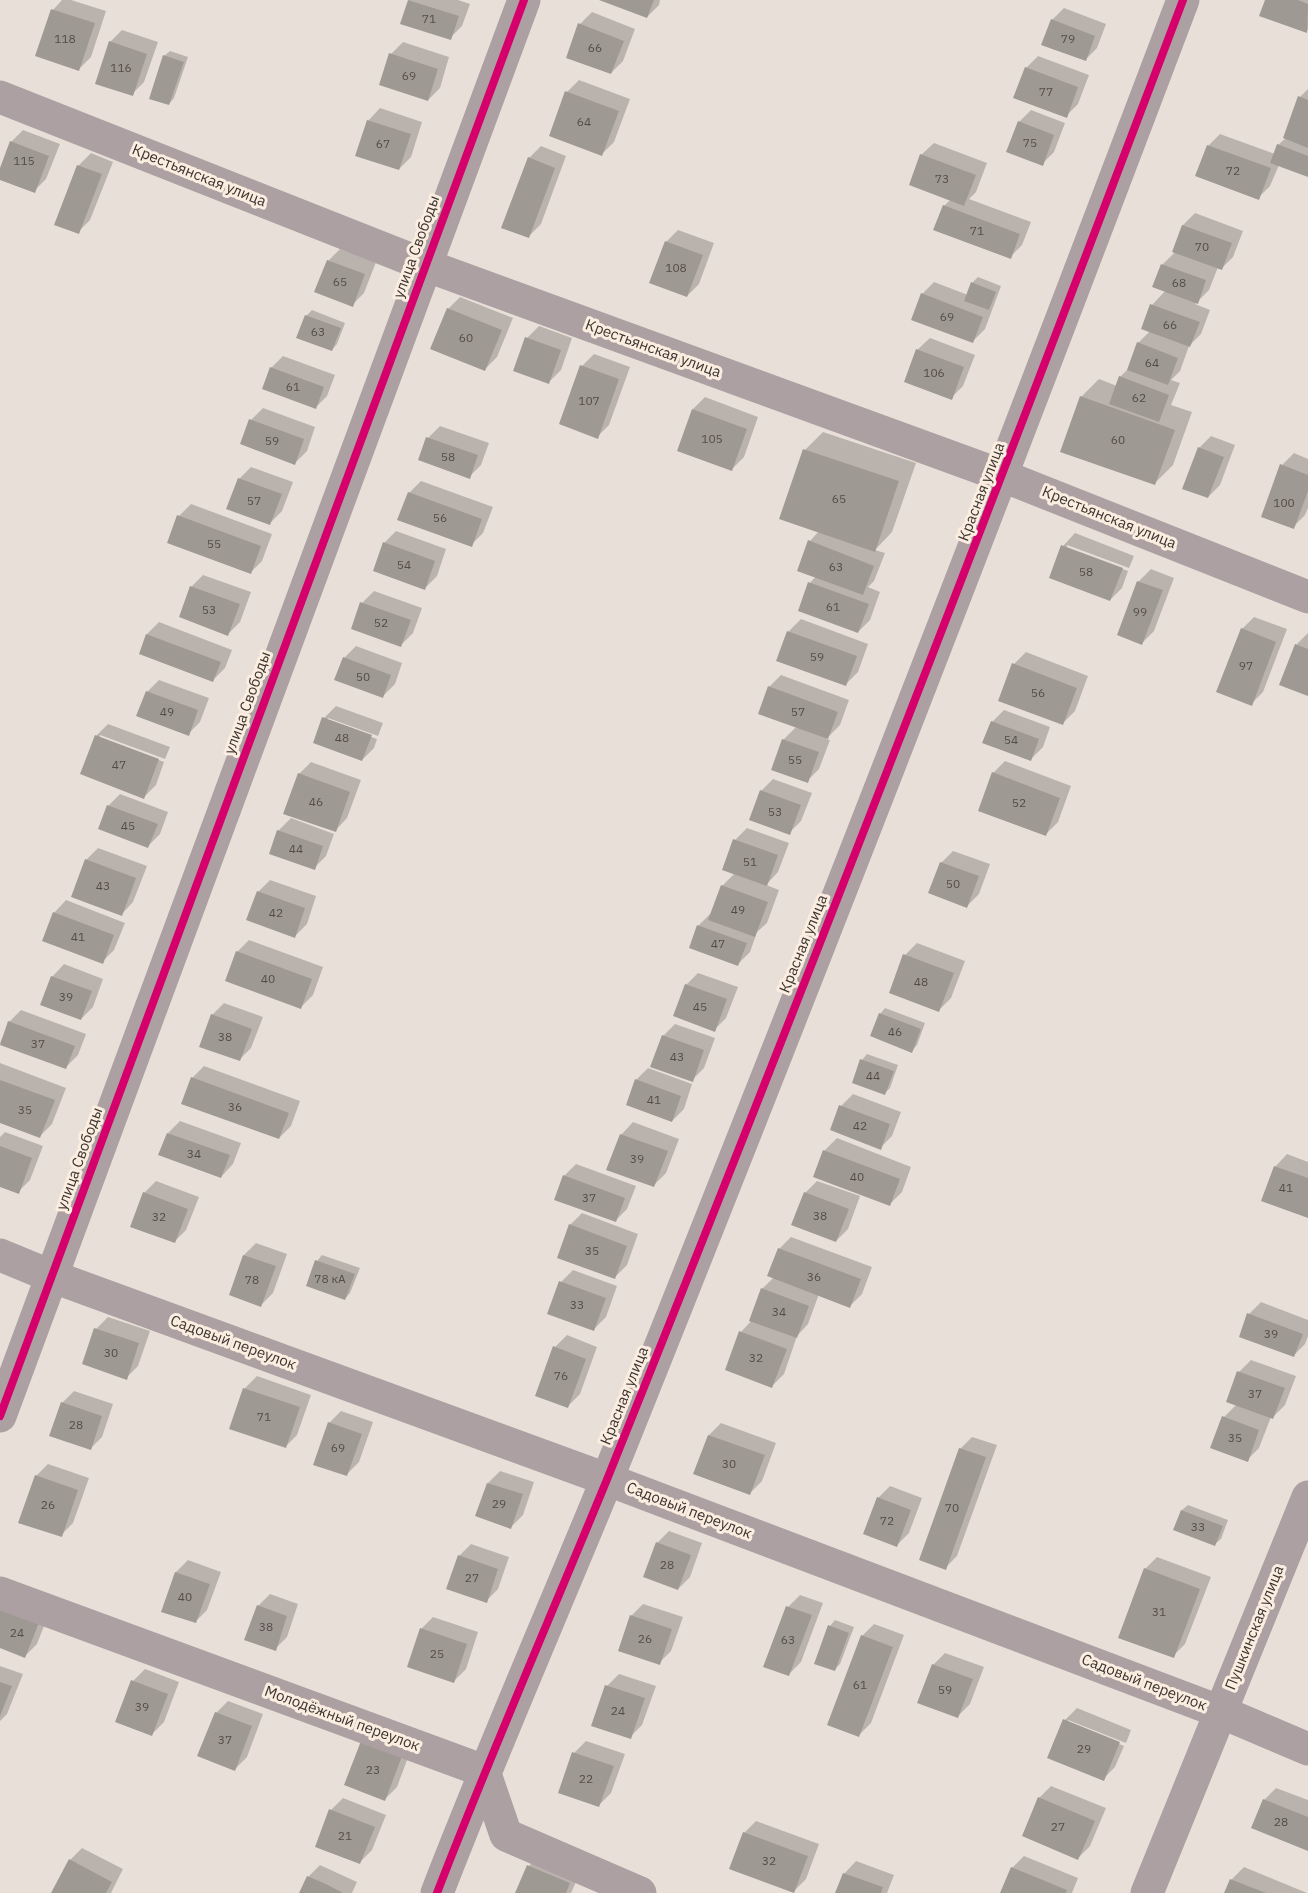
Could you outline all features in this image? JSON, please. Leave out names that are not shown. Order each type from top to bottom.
[{"type":"street","name":"улица Свободы","points":[[0,1416],[524,0]]},
{"type":"street","name":"Красная улица","points":[[437,1893],[484,1771],[606,1479],[1003,476],[1183,0]]},
{"type":"street","name":"Крестьянская улица","points":[[0,97],[425,265],[1003,476],[1308,597]]},
{"type":"street","name":"Садовый переулок","points":[[0,1255],[51,1276],[606,1479],[1221,1712],[1308,1749]]},
{"type":"street","name":"Пушкинская улица","points":[[1147,1893],[1308,1497]]},
{"type":"street","name":"Молодёжный переулок","points":[[0,1593],[484,1771]]},
{"type":"street","points":[[484,1771],[506,1835],[640,1893]]},
{"type":"building","points":[[408,0],[459,16],[451,40],[400,24]]},
{"type":"building","points":[[599,0],[654,0],[647,18]]},
{"type":"building","points":[[1265,0],[1298,0],[1308,4],[1307,33],[1259,16]]},
{"type":"building","points":[[51,9],[95,23],[79,71],[35,56]]},
{"type":"building","points":[[1051,19],[1095,36],[1086,61],[1041,45]]},
{"type":"building","points":[[578,23],[624,41],[611,74],[566,58]]},
{"type":"building","points":[[109,41],[147,54],[133,96],[95,84]]},
{"type":"building","points":[[389,53],[438,69],[428,101],[379,85]]},
{"type":"building","points":[[163,55],[184,62],[169,105],[149,99]]},
{"type":"building","points":[[1025,67],[1078,87],[1067,118],[1013,98]]},
{"type":"building","points":[[565,91],[619,111],[602,156],[549,136]]},
{"type":"building","points":[[1298,96],[1308,100],[1308,148],[1283,138]]},
{"type":"building","points":[[367,120],[411,134],[399,170],[355,156]]},
{"type":"building","points":[[1018,121],[1054,135],[1043,166],[1006,152]]},
{"type":"building","points":[[10,141],[49,156],[35,193],[0,180],[0,168]]},
{"type":"building","points":[[1277,144],[1308,156],[1308,177],[1270,163]]},
{"type":"building","points":[[1207,145],[1271,168],[1259,200],[1195,176]]},
{"type":"building","points":[[920,154],[976,175],[964,206],[909,185]]},
{"type":"building","points":[[528,157],[555,168],[529,238],[501,228]]},
{"type":"building","points":[[77,165],[102,174],[79,234],[54,225]]},
{"type":"building","points":[[943,205],[1020,234],[1011,259],[933,230]]},
{"type":"building","points":[[1182,225],[1232,243],[1222,270],[1172,252]]},
{"type":"building","points":[[665,241],[703,255],[687,297],[649,283]]},
{"type":"building","points":[[327,260],[365,274],[353,307],[314,292]]},
{"type":"building","points":[[1161,264],[1206,280],[1198,304],[1152,287]]},
{"type":"building","points":[[971,282],[996,292],[989,310],[964,301]]},
{"type":"building","points":[[921,293],[983,317],[973,343],[911,320]]},
{"type":"building","points":[[1150,304],[1200,322],[1190,347],[1141,329]]},
{"type":"building","points":[[447,308],[502,330],[485,371],[430,349]]},
{"type":"building","points":[[305,315],[341,328],[332,351],[296,338]]},
{"type":"building","points":[[525,337],[561,350],[549,384],[513,371]]},
{"type":"building","points":[[1137,342],[1178,358],[1168,385],[1127,370]]},
{"type":"building","points":[[916,349],[964,367],[952,400],[904,382]]},
{"type":"building","points":[[580,365],[619,379],[598,439],[559,424]]},
{"type":"building","points":[[270,367],[324,387],[316,409],[262,389]]},
{"type":"building","points":[[1119,376],[1169,395],[1159,422],[1109,404]]},
{"type":"building","points":[[1080,396],[1175,430],[1155,485],[1060,452]]},
{"type":"building","points":[[692,409],[747,429],[732,471],[677,451]]},
{"type":"building","points":[[249,419],[304,439],[295,465],[240,444]]},
{"type":"building","points":[[426,437],[478,455],[470,479],[418,460]]},
{"type":"building","points":[[1198,447],[1224,457],[1208,498],[1182,489]]},
{"type":"building","points":[[803,449],[899,481],[875,552],[779,519]]},
{"type":"building","points":[[1280,464],[1308,475],[1308,491],[1294,529],[1261,517]]},
{"type":"building","points":[[238,478],[282,494],[270,525],[226,509]]},
{"type":"building","points":[[408,492],[482,519],[472,547],[397,520]]},
{"type":"building","points":[[177,515],[261,546],[251,574],[167,543]]},
{"type":"building","points":[[808,540],[874,566],[863,595],[797,571]]},
{"type":"building","points":[[383,542],[435,561],[425,590],[373,571]]},
{"type":"building","points":[[1061,545],[1123,568],[1110,601],[1049,578]]},
{"type":"building","points":[[1137,581],[1163,590],[1142,645],[1117,635]]},
{"type":"building","points":[[808,582],[869,604],[858,633],[798,611]]},
{"type":"building","points":[[190,586],[240,604],[228,636],[179,617]]},
{"type":"building","points":[[360,602],[411,620],[401,647],[351,629]]},
{"type":"building","points":[[1241,628],[1276,642],[1252,706],[1216,692]]},
{"type":"building","points":[[787,631],[857,656],[846,686],[776,661]]},
{"type":"building","points":[[146,634],[221,662],[213,682],[139,654]]},
{"type":"building","points":[[1295,644],[1308,649],[1308,696],[1279,685]]},
{"type":"building","points":[[343,657],[391,675],[383,698],[334,680]]},
{"type":"building","points":[[1012,663],[1077,688],[1063,725],[998,701]]},
{"type":"building","points":[[768,686],[838,712],[828,739],[758,714]]},
{"type":"building","points":[[146,691],[198,710],[189,736],[136,716]]},
{"type":"building","points":[[322,717],[372,735],[362,761],[313,743]]},
{"type":"building","points":[[991,721],[1039,739],[1031,761],[982,743]]},
{"type":"building","points":[[95,735],[159,759],[144,799],[80,774]]},
{"type":"building","points":[[782,739],[819,752],[808,783],[771,770]]},
{"type":"building","points":[[992,772],[1060,798],[1046,836],[978,811]]},
{"type":"building","points":[[298,773],[350,792],[336,832],[283,814]]},
{"type":"building","points":[[760,790],[801,805],[790,835],[749,820]]},
{"type":"building","points":[[107,805],[158,824],[148,848],[98,829]]},
{"type":"building","points":[[277,830],[323,846],[315,870],[269,854]]},
{"type":"building","points":[[733,839],[778,855],[767,886],[722,870]]},
{"type":"building","points":[[85,859],[136,878],[122,916],[71,897]]},
{"type":"building","points":[[940,862],[979,876],[967,908],[928,893]]},
{"type":"building","points":[[721,885],[768,902],[755,937],[708,920]]},
{"type":"building","points":[[257,891],[305,908],[295,938],[246,920]]},
{"type":"building","points":[[53,912],[114,935],[103,964],[42,941]]},
{"type":"building","points":[[697,925],[747,943],[738,966],[689,948]]},
{"type":"building","points":[[236,951],[312,979],[301,1009],[225,981]]},
{"type":"building","points":[[903,954],[954,973],[939,1012],[889,993]]},
{"type":"building","points":[[51,976],[92,991],[81,1020],[40,1005]]},
{"type":"building","points":[[685,984],[727,999],[715,1032],[673,1016]]},
{"type":"building","points":[[879,1013],[921,1029],[912,1053],[870,1036]]},
{"type":"building","points":[[211,1014],[252,1029],[240,1061],[199,1047]]},
{"type":"building","points":[[8,1021],[75,1046],[66,1069],[0,1045]]},
{"type":"building","points":[[662,1035],[704,1050],[693,1082],[650,1067]]},
{"type":"building","points":[[860,1059],[894,1071],[885,1095],[852,1083]]},
{"type":"building","points":[[191,1077],[289,1113],[279,1139],[181,1104]]},
{"type":"building","points":[[635,1079],[681,1096],[672,1122],[626,1105]]},
{"type":"building","points":[[0,1080],[55,1100],[40,1138],[0,1123]]},
{"type":"building","points":[[839,1105],[890,1124],[881,1150],[830,1130]]},
{"type":"building","points":[[167,1133],[230,1155],[221,1178],[158,1155]]},
{"type":"building","points":[[620,1134],[668,1151],[654,1187],[606,1170]]},
{"type":"building","points":[[0,1146],[32,1158],[19,1194],[0,1187]]},
{"type":"building","points":[[823,1150],[900,1179],[890,1206],[813,1177]]},
{"type":"building","points":[[1274,1166],[1308,1178],[1308,1218],[1261,1201]]},
{"type":"building","points":[[563,1175],[625,1198],[616,1222],[554,1200]]},
{"type":"building","points":[[143,1192],[188,1209],[175,1243],[130,1227]]},
{"type":"building","points":[[804,1192],[849,1209],[836,1242],[791,1225]]},
{"type":"building","points":[[569,1224],[627,1246],[615,1279],[557,1258]]},
{"type":"building","points":[[778,1248],[861,1279],[850,1308],[767,1276]]},
{"type":"building","points":[[243,1255],[276,1266],[261,1307],[229,1295]]},
{"type":"building","points":[[315,1260],[355,1274],[345,1300],[306,1286]]},
{"type":"building","points":[[559,1281],[606,1298],[594,1331],[547,1314]]},
{"type":"building","points":[[761,1288],[809,1306],[797,1338],[749,1321]]},
{"type":"building","points":[[1247,1313],[1303,1334],[1294,1357],[1239,1337]]},
{"type":"building","points":[[94,1328],[139,1343],[127,1380],[82,1364]]},
{"type":"building","points":[[739,1331],[787,1349],[772,1388],[725,1370]]},
{"type":"building","points":[[553,1346],[586,1359],[568,1408],[535,1396]]},
{"type":"building","points":[[1237,1371],[1285,1388],[1273,1419],[1226,1402]]},
{"type":"building","points":[[243,1388],[300,1407],[286,1448],[229,1429]]},
{"type":"building","points":[[61,1402],[102,1416],[91,1450],[49,1436]]},
{"type":"building","points":[[1222,1416],[1259,1430],[1248,1462],[1210,1448]]},
{"type":"building","points":[[328,1422],[362,1434],[347,1476],[313,1465]]},
{"type":"building","points":[[708,1435],[765,1455],[750,1495],[693,1474]]},
{"type":"building","points":[[959,1448],[986,1457],[946,1570],[919,1560]]},
{"type":"building","points":[[35,1475],[78,1490],[62,1537],[18,1523]]},
{"type":"building","points":[[487,1483],[523,1494],[511,1529],[475,1516]]},
{"type":"building","points":[[877,1497],[911,1510],[897,1547],[863,1534]]},
{"type":"building","points":[[1181,1510],[1223,1526],[1215,1546],[1173,1530]]},
{"type":"building","points":[[656,1542],[691,1555],[678,1590],[643,1577]]},
{"type":"building","points":[[458,1555],[498,1569],[487,1603],[446,1589]]},
{"type":"building","points":[[1144,1568],[1200,1589],[1174,1658],[1118,1638]]},
{"type":"building","points":[[175,1572],[210,1584],[196,1623],[161,1612]]},
{"type":"building","points":[[0,1605],[40,1620],[25,1658],[0,1648]]},
{"type":"building","points":[[257,1605],[287,1616],[276,1651],[244,1640]]},
{"type":"building","points":[[786,1606],[812,1615],[789,1676],[763,1667]]},
{"type":"building","points":[[630,1615],[672,1629],[660,1665],[618,1651]]},
{"type":"building","points":[[828,1625],[849,1633],[835,1671],[814,1664]]},
{"type":"building","points":[[420,1628],[467,1644],[454,1683],[407,1667]]},
{"type":"building","points":[[861,1635],[893,1647],[859,1737],[827,1725]]},
{"type":"building","points":[[932,1664],[973,1679],[958,1718],[917,1703]]},
{"type":"building","points":[[131,1680],[168,1694],[152,1736],[115,1722]]},
{"type":"building","points":[[0,1682],[12,1686],[0,1716]]},
{"type":"building","points":[[605,1685],[645,1698],[631,1739],[591,1726]]},
{"type":"building","points":[[215,1712],[252,1726],[235,1771],[197,1756]]},
{"type":"building","points":[[1063,1719],[1120,1742],[1104,1781],[1047,1758]]},
{"type":"building","points":[[361,1741],[402,1756],[385,1801],[344,1785]]},
{"type":"building","points":[[572,1752],[614,1766],[599,1807],[558,1793]]},
{"type":"building","points":[[1038,1797],[1095,1821],[1078,1860],[1022,1836]]},
{"type":"building","points":[[1263,1799],[1308,1817],[1308,1851],[1251,1828]]},
{"type":"building","points":[[329,1809],[375,1827],[360,1864],[315,1847]]},
{"type":"building","points":[[743,1832],[808,1856],[794,1893],[729,1869]]},
{"type":"building","points":[[69,1859],[112,1882],[106,1893],[51,1893]]},
{"type":"building","points":[[527,1865],[570,1883],[566,1893],[515,1893]]},
{"type":"building","points":[[1011,1867],[1067,1890],[1066,1893],[1000,1893]]},
{"type":"building","points":[[843,1873],[883,1887],[881,1893],[835,1893]]},
{"type":"building","points":[[307,1876],[326,1884],[343,1893],[299,1893]]},
{"type":"building","points":[[1230,1879],[1266,1893],[1224,1893]]},
{"type":"cycle path","points":[[0,1416],[524,0]]},
{"type":"cycle path","points":[[437,1893],[608,1477],[755,1109],[971,555],[1183,0]]}]
